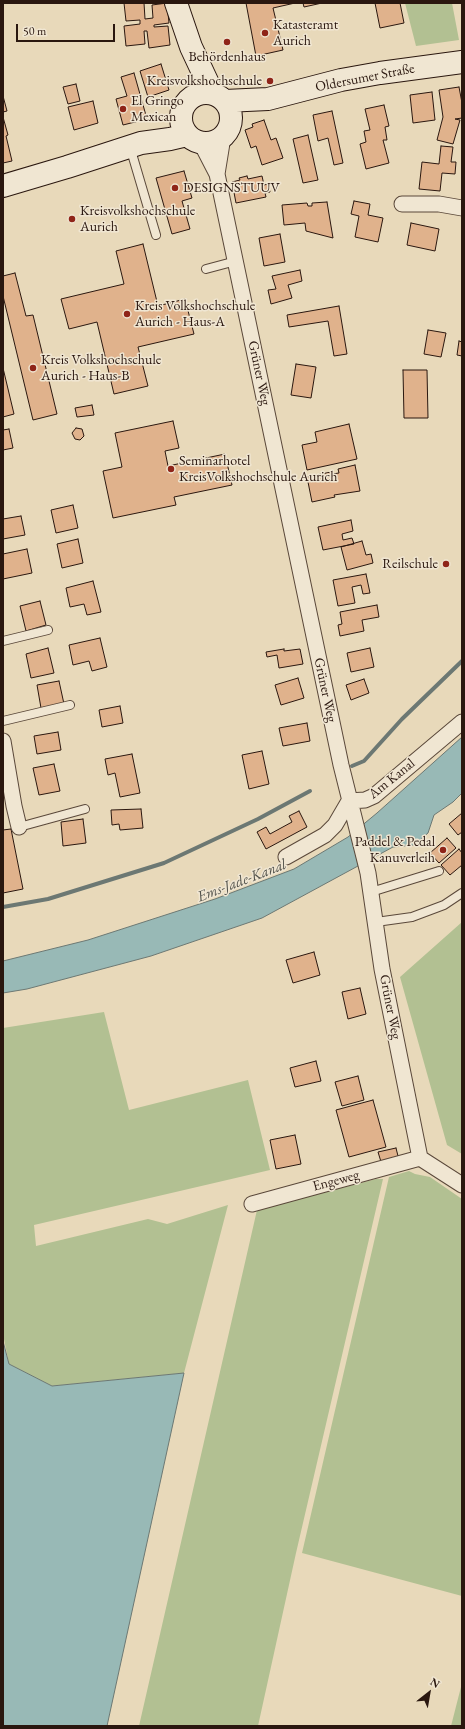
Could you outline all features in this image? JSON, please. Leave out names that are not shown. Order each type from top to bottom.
[{"type":"main road","points":[[176,3],[192,47],[219,98],[231,115],[227,130]]},
{"type":"main road","points":[[190,123],[192,47]]},
{"type":"main road","name":"Oldersumer Straße","points":[[3,186],[136,145],[190,123],[200,94],[219,98],[268,99],[341,80],[462,62]]},
{"type":"main road","name":"Oldersumer Straße","points":[[190,123],[209,143],[268,99]]},
{"type":"street","name":"Grüner Weg","points":[[190,123],[217,174],[349,801],[372,892],[382,969],[420,1158]]},
{"type":"street","name":"Grüner Weg","points":[[217,174],[227,130]]},
{"type":"street","points":[[402,204],[439,204],[462,208]]},
{"type":"street","name":"Am Kanal","points":[[286,856],[325,835],[335,825],[349,801],[365,800],[374,796],[462,722]]},
{"type":"street","points":[[3,741],[8,807],[19,827]]},
{"type":"street","points":[[420,1158],[462,1185]]},
{"type":"street","name":"Engeweg","points":[[252,1204],[420,1158]]},
{"type":"lane","points":[[136,145],[156,235]]},
{"type":"lane","points":[[206,269],[236,261]]},
{"type":"lane","points":[[3,641],[48,630]]},
{"type":"lane","points":[[3,721],[70,705]]},
{"type":"lane","points":[[19,827],[85,809]]},
{"type":"lane","points":[[372,892],[439,871]]},
{"type":"lane","points":[[376,922],[412,917],[444,905],[462,893]]},
{"type":"green space","points":[[405,3],[452,3],[459,40],[416,46]]},
{"type":"green space","points":[[462,922],[462,1154],[447,1145],[400,977]]},
{"type":"green space","points":[[104,1012],[129,1110],[248,1080],[270,1170],[34,1225],[36,1246],[148,1219],[167,1224],[228,1205],[184,1373],[52,1386],[9,1364],[3,1334],[3,1028]]},
{"type":"green space","points":[[409,1171],[415,1174],[430,1177],[462,1199],[462,1596],[302,1553],[389,1177]]},
{"type":"green space","points":[[376,1179],[383,1179],[296,1553],[258,1726],[139,1726],[257,1210]]},
{"type":"green space","points":[[462,1683],[462,1726],[451,1726]]},
{"type":"water","points":[[462,737],[462,793],[453,802],[434,815],[428,833],[414,845],[393,847],[262,918],[151,956],[27,989],[3,993],[3,961],[88,940],[215,899],[294,869],[348,837]]},
{"type":"water","points":[[3,1341],[9,1364],[52,1386],[184,1373],[107,1726],[3,1726]]},
{"type":"building","points":[[124,3],[144,3],[145,19],[153,18],[152,5],[167,3],[169,23],[154,25],[154,27],[168,26],[170,45],[149,48],[147,31],[144,31],[145,44],[126,46],[124,26],[140,24],[140,20],[126,21]]},
{"type":"building","name":"Katasteramt Aurich","points":[[246,3],[295,3],[273,8],[283,50],[256,56]]},
{"type":"building","name":"Katasteramt Aurich","points":[[303,3],[322,3],[304,7]]},
{"type":"building","name":"Katasteramt Aurich","points":[[375,3],[400,3],[404,23],[380,28]]},
{"type":"building","points":[[161,64],[169,90],[148,97],[140,71]]},
{"type":"building","points":[[134,73],[147,119],[123,125],[116,99],[127,96],[121,77]]},
{"type":"building","points":[[76,84],[80,101],[68,104],[63,87]]},
{"type":"building","points":[[459,87],[462,103],[462,118],[455,119],[460,120],[453,144],[437,140],[443,117],[439,90]]},
{"type":"building","points":[[432,92],[435,120],[413,123],[410,95]]},
{"type":"building","points":[[3,96],[7,111],[3,112]]},
{"type":"building","points":[[93,101],[98,123],[74,130],[68,107]]},
{"type":"building","points":[[384,105],[389,126],[385,127],[387,140],[383,140],[389,163],[366,169],[360,144],[366,142],[364,131],[370,130],[365,109]]},
{"type":"building","points":[[332,111],[343,163],[334,165],[328,138],[318,141],[313,115]]},
{"type":"building","points":[[3,117],[8,135],[6,136],[12,161],[3,163]]},
{"type":"building","points":[[264,120],[271,140],[276,138],[283,158],[262,165],[256,146],[251,148],[245,130],[253,127],[252,124]]},
{"type":"building","points":[[308,135],[318,180],[303,183],[293,139]]},
{"type":"building","points":[[441,146],[453,147],[451,162],[456,162],[455,174],[442,173],[440,191],[419,189],[422,162],[439,164]]},
{"type":"building","points":[[184,171],[192,198],[182,201],[190,229],[172,234],[156,178]]},
{"type":"building","points":[[247,176],[248,179],[262,176],[264,185],[268,184],[270,192],[265,193],[266,197],[236,203],[232,182]]},
{"type":"building","points":[[354,201],[370,204],[368,215],[383,218],[378,242],[355,237],[359,216],[351,214]]},
{"type":"building","points":[[327,202],[333,238],[306,231],[305,223],[284,225],[282,205],[307,203],[308,206],[312,206],[312,203]]},
{"type":"building","points":[[411,223],[439,229],[435,251],[407,245]]},
{"type":"building","points":[[280,234],[285,262],[264,266],[259,238]]},
{"type":"building","name":"Kreis Volkshochschule Aurich - Haus-A","points":[[143,244],[158,306],[185,299],[194,334],[138,347],[148,386],[114,394],[97,322],[69,329],[61,299],[124,284],[116,251]]},
{"type":"building","points":[[300,270],[302,281],[288,285],[292,298],[271,304],[268,290],[276,289],[272,276]]},
{"type":"building","name":"Kreis Volkshochschule Aurich - Haus-B","points":[[15,273],[26,316],[33,315],[57,414],[33,420],[3,296],[3,276]]},
{"type":"building","points":[[339,306],[347,354],[334,356],[328,321],[289,327],[287,315]]},
{"type":"building","points":[[428,330],[446,333],[441,357],[424,354]]},
{"type":"building","points":[[459,341],[462,342],[462,356],[457,355]]},
{"type":"building","points":[[296,364],[316,367],[311,398],[291,395]]},
{"type":"building","points":[[3,368],[14,414],[3,417]]},
{"type":"building","points":[[403,370],[427,370],[428,418],[404,418]]},
{"type":"building","points":[[92,405],[94,415],[77,417],[75,408]]},
{"type":"building","name":"Seminarhotel KreisVolkshochschule Aurich","points":[[173,421],[179,448],[165,451],[168,466],[225,454],[232,485],[174,497],[176,505],[113,518],[103,471],[122,467],[115,433]]},
{"type":"building","points":[[349,424],[357,459],[307,470],[302,445],[317,442],[315,432]]},
{"type":"building","points":[[76,428],[82,429],[84,436],[80,440],[75,439],[72,433]]},
{"type":"building","points":[[9,429],[13,448],[3,450],[3,430]]},
{"type":"building","points":[[355,465],[360,491],[334,495],[335,497],[312,502],[307,477],[331,472],[332,474],[339,473],[338,469]]},
{"type":"building","points":[[73,505],[78,528],[56,533],[51,510]]},
{"type":"building","points":[[21,516],[25,535],[3,539],[3,519]]},
{"type":"building","points":[[351,520],[353,531],[342,534],[343,540],[352,538],[354,544],[323,550],[318,527]]},
{"type":"building","points":[[78,539],[83,563],[62,568],[57,544]]},
{"type":"building","points":[[362,541],[366,555],[371,554],[373,563],[347,570],[341,547]]},
{"type":"building","points":[[27,549],[32,573],[3,579],[3,554]]},
{"type":"building","points":[[366,574],[370,593],[363,594],[361,585],[352,587],[355,603],[338,606],[333,580]]},
{"type":"building","points":[[93,581],[101,612],[87,615],[84,604],[70,607],[66,588]]},
{"type":"building","points":[[40,601],[46,625],[26,631],[20,606]]},
{"type":"building","points":[[377,605],[379,617],[362,620],[364,631],[340,636],[338,625],[342,624],[340,612]]},
{"type":"building","points":[[100,638],[107,667],[92,671],[89,661],[73,665],[69,645]]},
{"type":"building","points":[[48,648],[54,673],[31,678],[26,654]]},
{"type":"building","points":[[370,648],[374,667],[351,672],[347,653]]},
{"type":"building","points":[[284,649],[284,651],[300,649],[303,664],[279,668],[277,655],[267,657],[266,652]]},
{"type":"building","points":[[298,678],[304,698],[281,705],[275,685]]},
{"type":"building","points":[[364,679],[369,693],[351,700],[346,685]]},
{"type":"building","points":[[59,681],[64,704],[41,708],[37,685]]},
{"type":"building","points":[[120,706],[123,723],[102,727],[99,710]]},
{"type":"building","points":[[307,723],[310,741],[283,746],[279,728]]},
{"type":"building","points":[[58,732],[61,750],[37,754],[34,736]]},
{"type":"building","points":[[262,751],[269,784],[249,789],[242,755]]},
{"type":"building","points":[[132,754],[140,793],[120,797],[115,773],[108,775],[105,759]]},
{"type":"building","points":[[54,764],[60,791],[39,795],[33,768]]},
{"type":"building","points":[[141,809],[143,828],[120,830],[119,824],[112,825],[111,810]]},
{"type":"building","points":[[299,811],[307,827],[266,849],[257,832],[266,827],[270,834],[292,822],[289,816]]},
{"type":"building","points":[[462,813],[462,832],[458,835],[449,824]]},
{"type":"building","points":[[83,819],[86,843],[63,846],[61,822]]},
{"type":"building","points":[[11,829],[23,889],[3,893],[3,830]]},
{"type":"building","name":"Paddel & Pedal Kanuverleih","points":[[447,838],[456,848],[439,863],[430,853]]},
{"type":"building","points":[[459,849],[462,853],[462,865],[450,875],[441,865]]},
{"type":"building","points":[[314,952],[320,975],[293,983],[286,960]]},
{"type":"building","points":[[360,988],[366,1014],[348,1019],[342,992]]},
{"type":"building","points":[[316,1061],[321,1081],[295,1087],[290,1068]]},
{"type":"building","points":[[358,1076],[364,1100],[342,1106],[335,1082]]},
{"type":"building","points":[[373,1100],[386,1147],[349,1157],[336,1110]]},
{"type":"building","points":[[295,1135],[301,1164],[276,1169],[270,1140]]},
{"type":"building","points":[[396,1148],[399,1160],[382,1165],[378,1152]]},
{"type":"waterway","points":[[352,766],[364,761],[402,719],[462,661]]},
{"type":"waterway","points":[[3,907],[48,899],[164,863],[258,819],[310,791]]},
{"type":"place","name":"Katasteramt Aurich","points":[[265,33]]},
{"type":"place","name":"Behördenhaus","points":[[227,42]]},
{"type":"place","name":"Kreisvolkshochschule","points":[[270,81]]},
{"type":"place","name":"El Gringo Mexican","points":[[123,109]]},
{"type":"place","name":"DESIGNSTUUV","points":[[175,188]]},
{"type":"place","name":"Kreisvolkshochschule Aurich","points":[[72,219]]},
{"type":"place","name":"Kreis Volkshochschule Aurich - Haus-A","points":[[127,314]]},
{"type":"place","name":"Kreis Volkshochschule Aurich - Haus-B","points":[[33,368]]},
{"type":"place","name":"Seminarhotel KreisVolkshochschule Aurich","points":[[171,469]]},
{"type":"place","name":"Reilschule","points":[[446,564]]},
{"type":"place","name":"Paddel & Pedal Kanuverleih","points":[[443,850]]},
{"type":"water label","name":"Ems-Jade-Kanal","points":[[242,881]]}]
